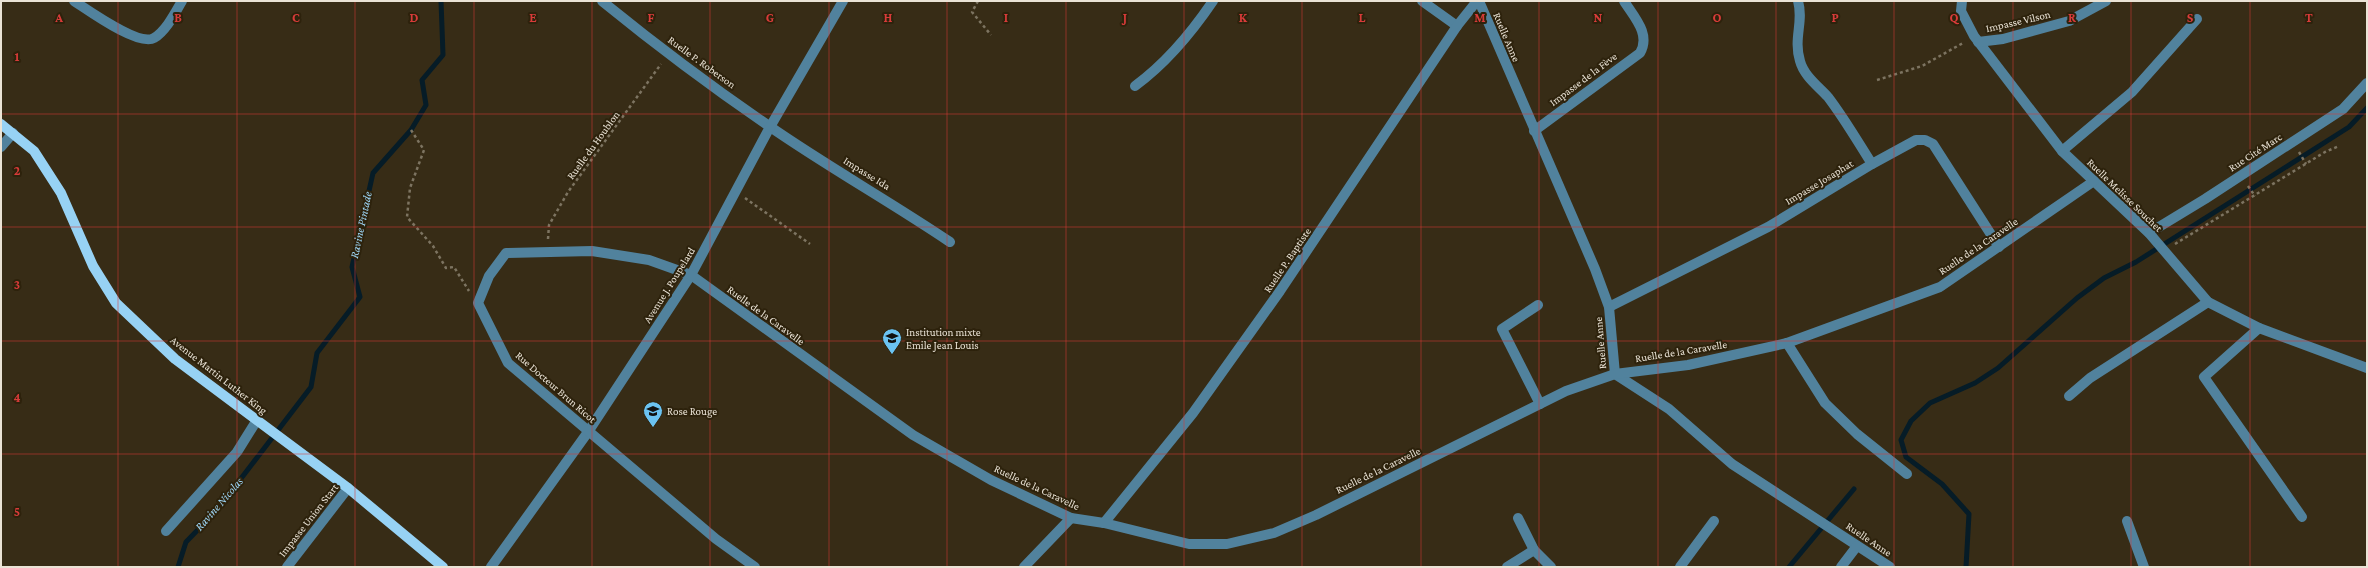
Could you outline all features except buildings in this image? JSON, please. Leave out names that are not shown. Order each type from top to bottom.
[{"type":"main road","name":"Avenue Martin Luther King","points":[[1,124],[13,132],[34,151],[61,193],[94,266],[116,304],[175,359],[348,488],[443,567]]},
{"type":"street","points":[[74,1],[115,27],[145,39],[153,39],[162,32],[182,1]]},
{"type":"street","name":"Ruelle P. Roberson","points":[[602,1],[668,53],[770,127]]},
{"type":"street","name":"Avenue J. Poupelard","points":[[491,567],[588,432],[691,276],[737,192],[770,127],[843,1]]},
{"type":"street","points":[[1135,86],[1149,76],[1201,19],[1213,1]]},
{"type":"street","points":[[1422,1],[1457,26]]},
{"type":"street","name":"Ruelle P. Baptiste","points":[[1104,523],[1193,413],[1275,298],[1457,26],[1478,1]]},
{"type":"street","name":"Ruelle Anne","points":[[1478,1],[1595,269],[1609,307],[1615,374],[1669,409],[1732,464],[1890,567]]},
{"type":"street","name":"Impasse de la Fève","points":[[1534,131],[1640,53],[1644,45],[1644,36],[1624,1]]},
{"type":"street","points":[[1798,1],[1802,14],[1796,36],[1800,62],[1813,83],[1828,97],[1872,164]]},
{"type":"street","name":"Ruelle Melisse Souchet","points":[[1962,1],[1962,11],[1976,39],[2062,150],[2152,236],[2208,302],[2259,328],[2367,368]]},
{"type":"street","name":"Impasse Vilson","points":[[1976,39],[2003,39],[2069,21],[2106,1]]},
{"type":"street","points":[[2062,150],[2132,92],[2197,19]]},
{"type":"street","name":"Rue Cité Marc","points":[[2152,236],[2205,199],[2343,109],[2367,83]]},
{"type":"street","name":"Impasse Ida","points":[[770,127],[900,208],[950,242]]},
{"type":"street","points":[[1,147],[13,132]]},
{"type":"street","name":"Impasse Josaphat","points":[[1609,307],[1768,227],[1872,164],[1916,140],[1925,140],[1933,144],[1999,246]]},
{"type":"street","name":"Ruelle de la Caravelle","points":[[691,276],[913,434],[991,480],[1071,518],[1104,523],[1189,544],[1227,544],[1274,533],[1316,515],[1540,404],[1566,392],[1615,374],[1688,365],[1787,343],[1940,287],[2094,181]]},
{"type":"street","points":[[478,303],[489,276],[506,254],[592,251],[649,260],[691,276]]},
{"type":"street","points":[[2069,396],[2090,378],[2208,302]]},
{"type":"street","name":"Rue Docteur Brun Ricot","points":[[478,303],[508,363],[716,539],[756,567]]},
{"type":"street","points":[[1538,305],[1502,329],[1540,404]]},
{"type":"street","points":[[2259,328],[2204,377],[2302,517]]},
{"type":"street","points":[[1787,343],[1825,403],[1857,434],[1907,474]]},
{"type":"street","points":[[166,531],[237,452],[259,421]]},
{"type":"street","name":"Impasse Union Start","points":[[287,567],[348,488]]},
{"type":"street","points":[[1024,567],[1071,518]]},
{"type":"street","points":[[1518,518],[1534,550],[1551,567]]},
{"type":"street","points":[[1680,567],[1714,521]]},
{"type":"street","points":[[2127,521],[2144,567]]},
{"type":"street","points":[[1841,567],[1857,546]]},
{"type":"street","points":[[1507,567],[1534,550]]},
{"type":"path","points":[[978,1],[972,12],[991,35]]},
{"type":"path","points":[[1878,80],[1922,66],[1976,39]]},
{"type":"path","name":"Ruelle du Houblon","points":[[547,252],[549,225],[568,192],[668,53]]},
{"type":"path","points":[[411,130],[424,150],[410,188],[406,217],[433,246],[446,268],[454,267],[478,303]]},
{"type":"path","points":[[2164,251],[2210,220],[2255,196],[2325,152],[2339,146]]},
{"type":"path","points":[[2298,149],[2306,164]]},
{"type":"path","points":[[2246,182],[2255,196]]},
{"type":"path","points":[[737,192],[810,244]]},
{"type":"waterway","name":"Ravine Pintade","points":[[178,567],[186,542],[217,510],[311,387],[317,353],[360,297],[352,267],[373,173],[411,130],[426,105],[422,80],[443,55],[441,1]]},
{"type":"waterway","points":[[1966,567],[1969,514],[1942,484],[1906,457],[1901,440],[1911,421],[1930,403],[1975,383],[1998,368],[2077,298],[2104,278],[2136,262],[2349,127],[2367,108]]},
{"type":"waterway","points":[[1789,567],[1854,489]]},
{"type":"place","name":"Institution mixte Emile Jean Louis","points":[[892,355]]},
{"type":"place","name":"Rose Rouge","points":[[653,428]]},
{"type":"water label","name":"Ravine Nicolas","points":[[219,504]]}]
